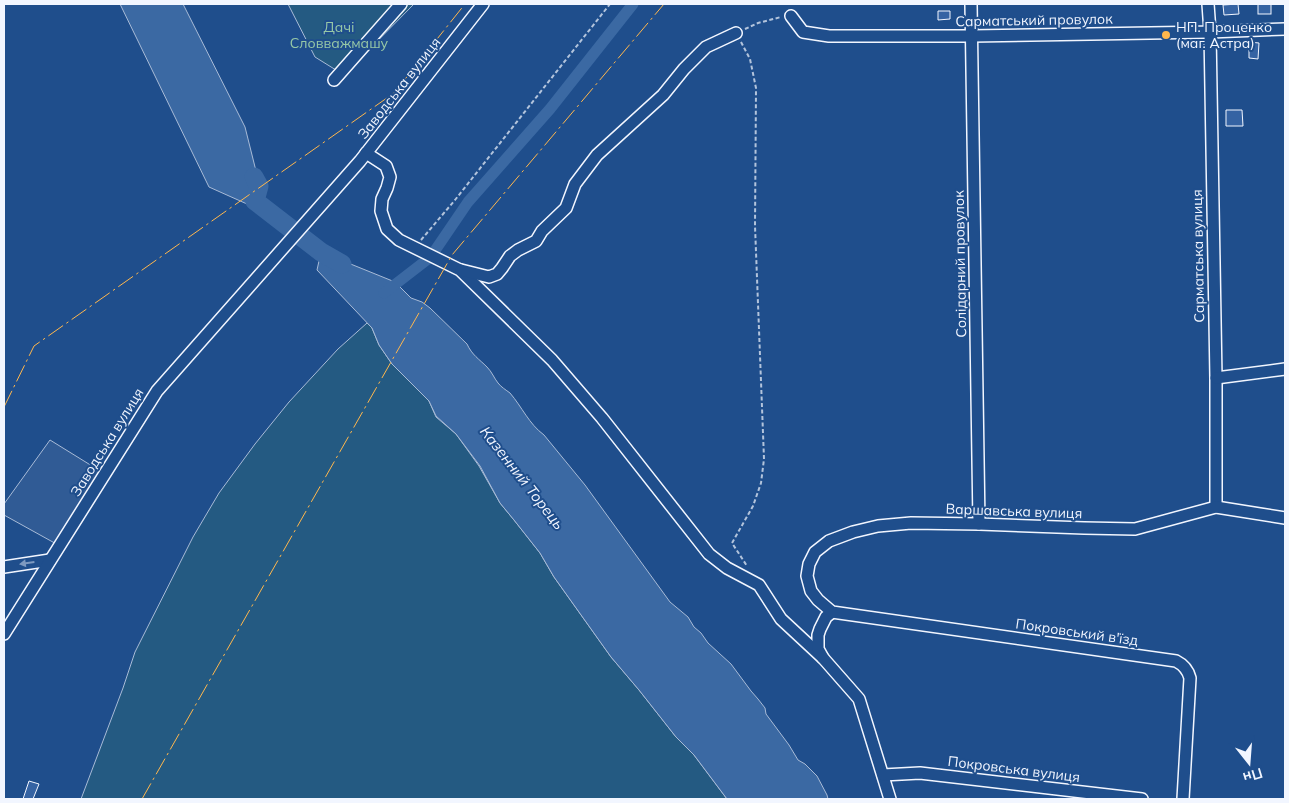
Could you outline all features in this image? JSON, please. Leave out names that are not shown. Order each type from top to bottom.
[{"type":"street","points":[[334,80],[401,4]]},
{"type":"street","name":"Заводська вулиця","points":[[4,634],[158,390],[366,153],[484,4]]},
{"type":"street","name":"Солідарний провулок","points":[[971,4],[979,524]]},
{"type":"street","name":"Сарматська вулиця","points":[[1208,4],[1216,378],[1216,507]]},
{"type":"street","name":"Сарматський провулок","points":[[791,16],[803,32],[828,36],[972,36],[1285,29]]},
{"type":"street","points":[[366,153],[386,166],[390,178],[382,198],[381,211],[388,229],[399,240],[460,270],[489,277],[496,274],[510,256],[536,241],[542,231],[566,208],[575,184],[597,155],[663,95],[684,69],[706,47],[736,33]]},
{"type":"street","points":[[460,270],[552,360],[602,418],[709,554],[727,568],[758,584],[781,619],[823,658],[859,698],[890,799]]},
{"type":"street","points":[[1216,378],[1285,369]]},
{"type":"street","name":"Варшавська вулиця","points":[[832,612],[818,600],[812,591],[807,576],[809,564],[815,552],[829,541],[853,532],[878,526],[911,523],[1136,529],[1216,507],[1285,518]]},
{"type":"street","points":[[4,567],[50,560]]},
{"type":"street","points":[[823,658],[818,650],[818,635],[826,617],[832,612]]},
{"type":"street","name":"Покровський в'їзд","points":[[832,612],[1180,663],[1186,669],[1190,678],[1182,799]]},
{"type":"street","name":"Покровська вулиця","points":[[883,775],[920,773],[1142,799]]},
{"type":"path","points":[[415,247],[455,200],[610,4]]},
{"type":"path","points":[[748,568],[732,543],[753,506],[761,483],[764,459],[755,226],[756,88],[750,59],[736,33],[773,18],[791,16]]},
{"type":"green space","name":"Дачі Словважмашу","points":[[288,4],[414,4],[344,75],[315,57]]},
{"type":"green space","points":[[367,323],[372,328],[379,345],[392,364],[429,401],[436,417],[456,434],[479,466],[500,503],[540,553],[554,577],[611,657],[676,737],[694,755],[727,799],[81,799],[135,652],[193,537],[219,493],[289,402],[338,349]]},
{"type":"shaded area","points":[[50,440],[105,474],[60,546],[4,515],[4,504]]},
{"type":"water","points":[[120,4],[183,4],[245,127],[263,199],[247,204],[209,187]]},
{"type":"water","points":[[321,252],[395,282],[411,298],[422,302],[430,308],[467,344],[473,354],[489,369],[499,384],[510,393],[534,426],[544,435],[585,485],[670,602],[688,617],[708,643],[731,664],[765,708],[766,714],[798,760],[817,776],[828,799],[727,799],[694,755],[676,737],[611,657],[554,577],[540,553],[500,503],[480,466],[456,434],[436,416],[429,401],[392,364],[379,345],[372,328],[317,270]]},
{"type":"building","points":[[1238,4],[1239,14],[1224,15],[1223,5]]},
{"type":"building","points":[[1258,4],[1271,4],[1271,14],[1258,14]]},
{"type":"building","points":[[938,11],[950,11],[950,19],[938,20]]},
{"type":"building","points":[[1249,42],[1259,43],[1258,59],[1249,58]]},
{"type":"building","points":[[1226,110],[1242,110],[1243,126],[1226,126]]},
{"type":"building","points":[[29,781],[39,784],[33,799],[23,799]]},
{"type":"waterway","points":[[434,252],[468,202],[550,109],[633,4]]},
{"type":"waterway","name":"Казенний Торець","points":[[254,177],[259,186],[255,201],[321,252],[342,264]]},
{"type":"waterway","points":[[384,293],[428,259]]},
{"type":"power","points":[[4,407],[34,346],[394,93],[465,4]]},
{"type":"power","points":[[142,799],[452,255],[664,4]]},
{"type":"place","name":"НП. Проценко (маг. Астра)","points":[[1166,35]]}]
